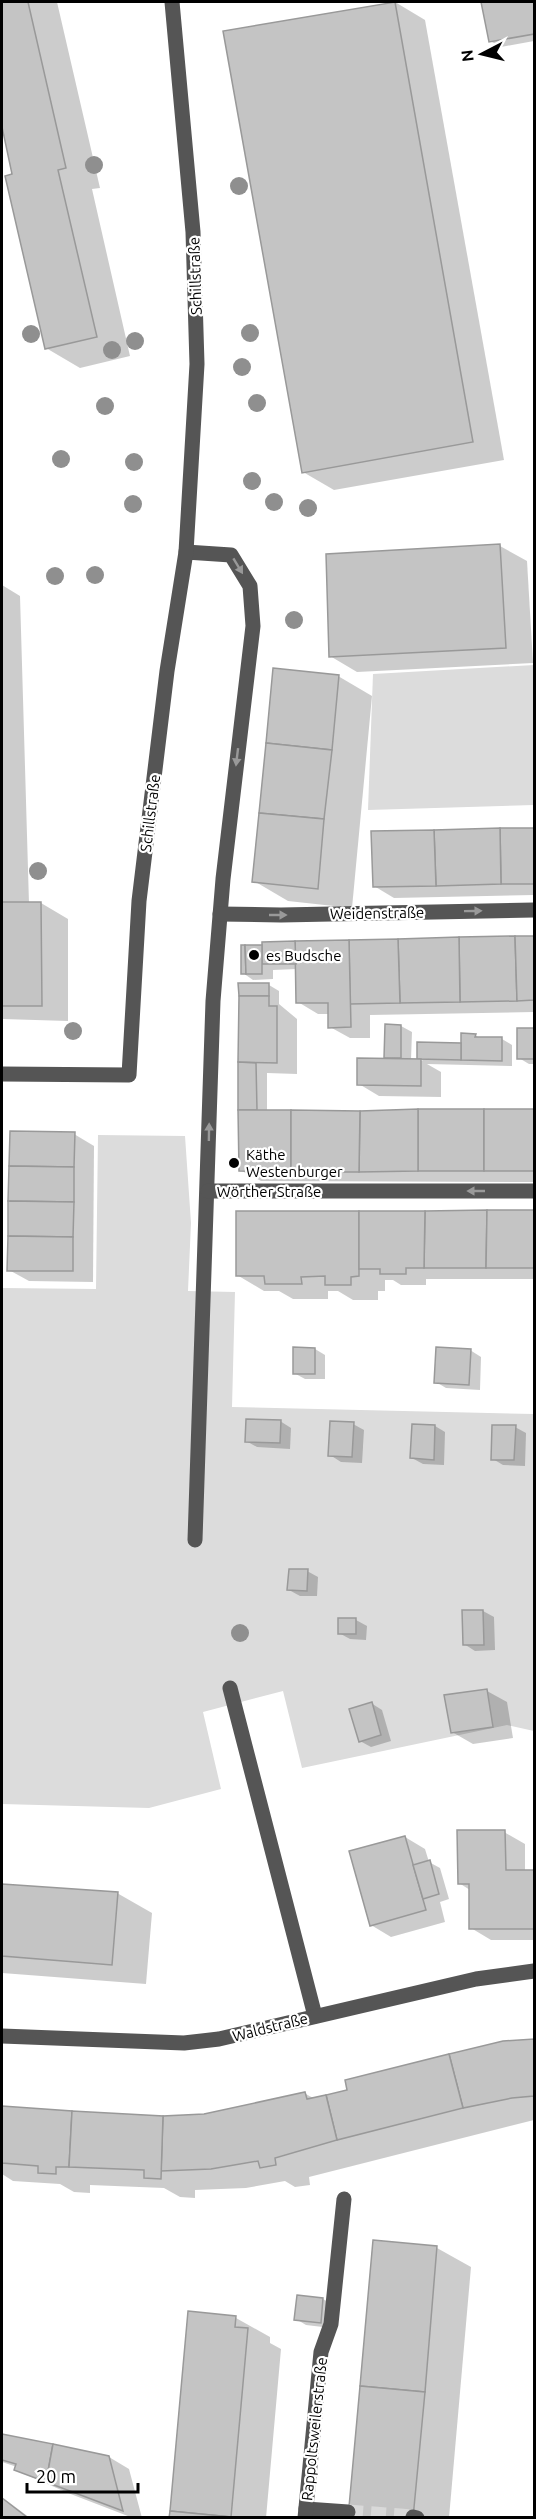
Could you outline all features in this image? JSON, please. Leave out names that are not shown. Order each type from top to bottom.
[{"type":"street","name":"Schillstraße","points":[[2,1074],[129,1075],[139,901],[167,671],[186,552],[197,364],[197,299],[172,2]]},
{"type":"street","points":[[186,552],[231,555],[250,586],[253,626],[220,914]]},
{"type":"street","name":"Weidenstraße","points":[[220,914],[293,915],[534,909]]},
{"type":"street","name":"Wörther Straße","points":[[220,914],[213,1001],[208,1191],[534,1191]]},
{"type":"street","points":[[195,1540],[208,1191]]},
{"type":"street","points":[[230,1688],[315,2016]]},
{"type":"street","name":"Waldstraße","points":[[2,2036],[184,2043],[219,2039],[476,1979],[534,1971]]},
{"type":"street","name":"Rappoltsweilerstraße","points":[[306,2513],[321,2352],[331,2324],[344,2199]]},
{"type":"street","points":[[306,2513],[348,2512]]},
{"type":"shaded area","points":[[534,665],[534,805],[368,810],[373,674]]},
{"type":"shaded area","points":[[98,1135],[185,1136],[191,1223],[188,1291],[235,1292],[232,1407],[534,1414],[534,1731],[507,1725],[302,1768],[283,1691],[203,1712],[221,1789],[149,1808],[2,1804],[2,1288],[96,1289]]},
{"type":"building","points":[[2,2],[28,2],[66,168],[58,170],[97,337],[45,349],[5,176],[12,174],[2,127]]},
{"type":"building","points":[[395,2],[473,442],[302,473],[223,31]]},
{"type":"building","points":[[481,2],[534,2],[534,34],[489,42]]},
{"type":"building","points":[[500,544],[506,648],[329,657],[326,554]]},
{"type":"building","points":[[273,668],[339,675],[332,750],[266,743]]},
{"type":"building","points":[[266,743],[332,750],[324,819],[259,813]]},
{"type":"building","points":[[259,813],[324,819],[318,889],[252,882]]},
{"type":"building","points":[[500,828],[534,828],[534,884],[501,884]]},
{"type":"building","points":[[500,828],[501,884],[436,886],[434,830]]},
{"type":"building","points":[[434,830],[436,886],[373,887],[371,831]]},
{"type":"building","points":[[2,902],[41,902],[42,1006],[2,1006]]},
{"type":"building","points":[[515,936],[517,1001],[460,1002],[459,937]]},
{"type":"building","points":[[515,936],[534,936],[534,1000],[517,1001]]},
{"type":"building","points":[[459,937],[460,1002],[400,1003],[398,939]]},
{"type":"building","points":[[398,939],[400,1003],[350,1004],[349,940]]},
{"type":"building","points":[[349,940],[351,1027],[328,1028],[328,1003],[296,1003],[295,941]]},
{"type":"building","points":[[295,941],[296,964],[262,964],[262,942]]},
{"type":"building","points":[[241,945],[245,945],[246,974],[241,974]]},
{"type":"building","name":"es Budsche","points":[[245,945],[262,945],[262,974],[246,974]]},
{"type":"building","points":[[238,983],[269,983],[269,996],[239,996]]},
{"type":"building","points":[[239,996],[269,996],[269,1006],[277,1006],[277,1063],[238,1062]]},
{"type":"building","points":[[385,1024],[401,1025],[401,1058],[384,1058]]},
{"type":"building","points":[[517,1028],[534,1028],[534,1059],[517,1059]]},
{"type":"building","points":[[461,1033],[476,1034],[475,1037],[502,1037],[502,1061],[461,1060]]},
{"type":"building","points":[[417,1042],[461,1043],[461,1060],[417,1059]]},
{"type":"building","points":[[357,1058],[421,1059],[421,1086],[357,1085]]},
{"type":"building","points":[[238,1062],[256,1063],[257,1110],[238,1110]]},
{"type":"building","points":[[418,1109],[484,1109],[484,1171],[418,1171]]},
{"type":"building","points":[[418,1109],[418,1171],[359,1172],[360,1111]]},
{"type":"building","points":[[484,1109],[534,1109],[534,1171],[484,1171]]},
{"type":"building","points":[[238,1110],[291,1110],[291,1172],[239,1171]]},
{"type":"building","points":[[291,1110],[360,1111],[359,1172],[291,1172]]},
{"type":"building","points":[[10,1131],[75,1132],[74,1167],[9,1166]]},
{"type":"building","points":[[9,1166],[74,1167],[74,1202],[8,1201]]},
{"type":"building","points":[[8,1201],[74,1202],[73,1237],[8,1236]]},
{"type":"building","points":[[487,1210],[486,1268],[424,1268],[425,1211]]},
{"type":"building","points":[[487,1210],[534,1210],[534,1268],[486,1268]]},
{"type":"building","points":[[236,1211],[359,1211],[359,1276],[351,1277],[351,1285],[325,1285],[325,1276],[301,1277],[302,1284],[265,1284],[264,1276],[236,1276]]},
{"type":"building","points":[[359,1211],[425,1211],[424,1268],[406,1268],[406,1274],[380,1274],[380,1269],[359,1269]]},
{"type":"building","points":[[8,1236],[73,1237],[73,1271],[7,1271]]},
{"type":"building","points":[[293,1347],[315,1348],[315,1374],[293,1374]]},
{"type":"building","points":[[436,1347],[471,1349],[469,1385],[434,1383]]},
{"type":"building","points":[[246,1419],[281,1420],[280,1443],[245,1442]]},
{"type":"building","points":[[330,1421],[354,1422],[352,1457],[328,1456]]},
{"type":"building","points":[[412,1424],[435,1425],[434,1460],[410,1458]]},
{"type":"building","points":[[492,1425],[516,1425],[514,1460],[491,1460]]},
{"type":"building","points":[[289,1569],[308,1569],[307,1591],[287,1590]]},
{"type":"building","points":[[462,1610],[483,1610],[484,1645],[463,1645]]},
{"type":"building","points":[[338,1618],[356,1618],[356,1634],[338,1634]]},
{"type":"building","points":[[487,1689],[493,1727],[451,1733],[444,1695]]},
{"type":"building","points":[[372,1702],[381,1735],[359,1742],[349,1709]]},
{"type":"building","points":[[457,1830],[505,1830],[506,1870],[534,1870],[534,1929],[469,1929],[469,1884],[458,1884]]},
{"type":"building","points":[[405,1836],[426,1910],[370,1926],[349,1851]]},
{"type":"building","points":[[430,1860],[439,1894],[423,1899],[413,1865]]},
{"type":"building","points":[[2,1884],[118,1892],[112,1965],[2,1956]]},
{"type":"building","points":[[534,2039],[534,2096],[463,2108],[449,2054],[503,2041]]},
{"type":"building","points":[[449,2054],[463,2108],[337,2140],[326,2095],[347,2090],[345,2080]]},
{"type":"building","points":[[305,2092],[307,2099],[326,2095],[337,2140],[275,2158],[276,2165],[260,2168],[258,2161],[211,2169],[161,2171],[163,2116],[204,2114]]},
{"type":"building","points":[[2,2106],[72,2111],[69,2167],[56,2167],[56,2174],[38,2173],[38,2166],[2,2163]]},
{"type":"building","points":[[72,2111],[163,2116],[161,2179],[144,2178],[144,2170],[69,2167]]},
{"type":"building","points":[[373,2240],[437,2246],[425,2392],[360,2386]]},
{"type":"building","points":[[297,2295],[323,2298],[321,2323],[294,2320]]},
{"type":"building","points":[[188,2311],[236,2316],[235,2327],[248,2328],[231,2517],[170,2511]]},
{"type":"building","points":[[360,2386],[425,2392],[413,2518],[348,2518]]},
{"type":"building","points":[[2,2434],[53,2444],[46,2482],[14,2470],[16,2464],[2,2460]]},
{"type":"building","points":[[53,2444],[109,2456],[123,2511],[46,2482]]},
{"type":"building","points":[[2,2498],[28,2518],[2,2518]]},
{"type":"building","points":[[170,2511],[231,2517],[231,2518],[169,2518]]},
{"type":"tunnel","points":[[348,2512],[413,2517]]},
{"type":"place","name":"es Budsche","points":[[254,955]]},
{"type":"place","name":"Käthe Westenburger","points":[[234,1163]]}]
